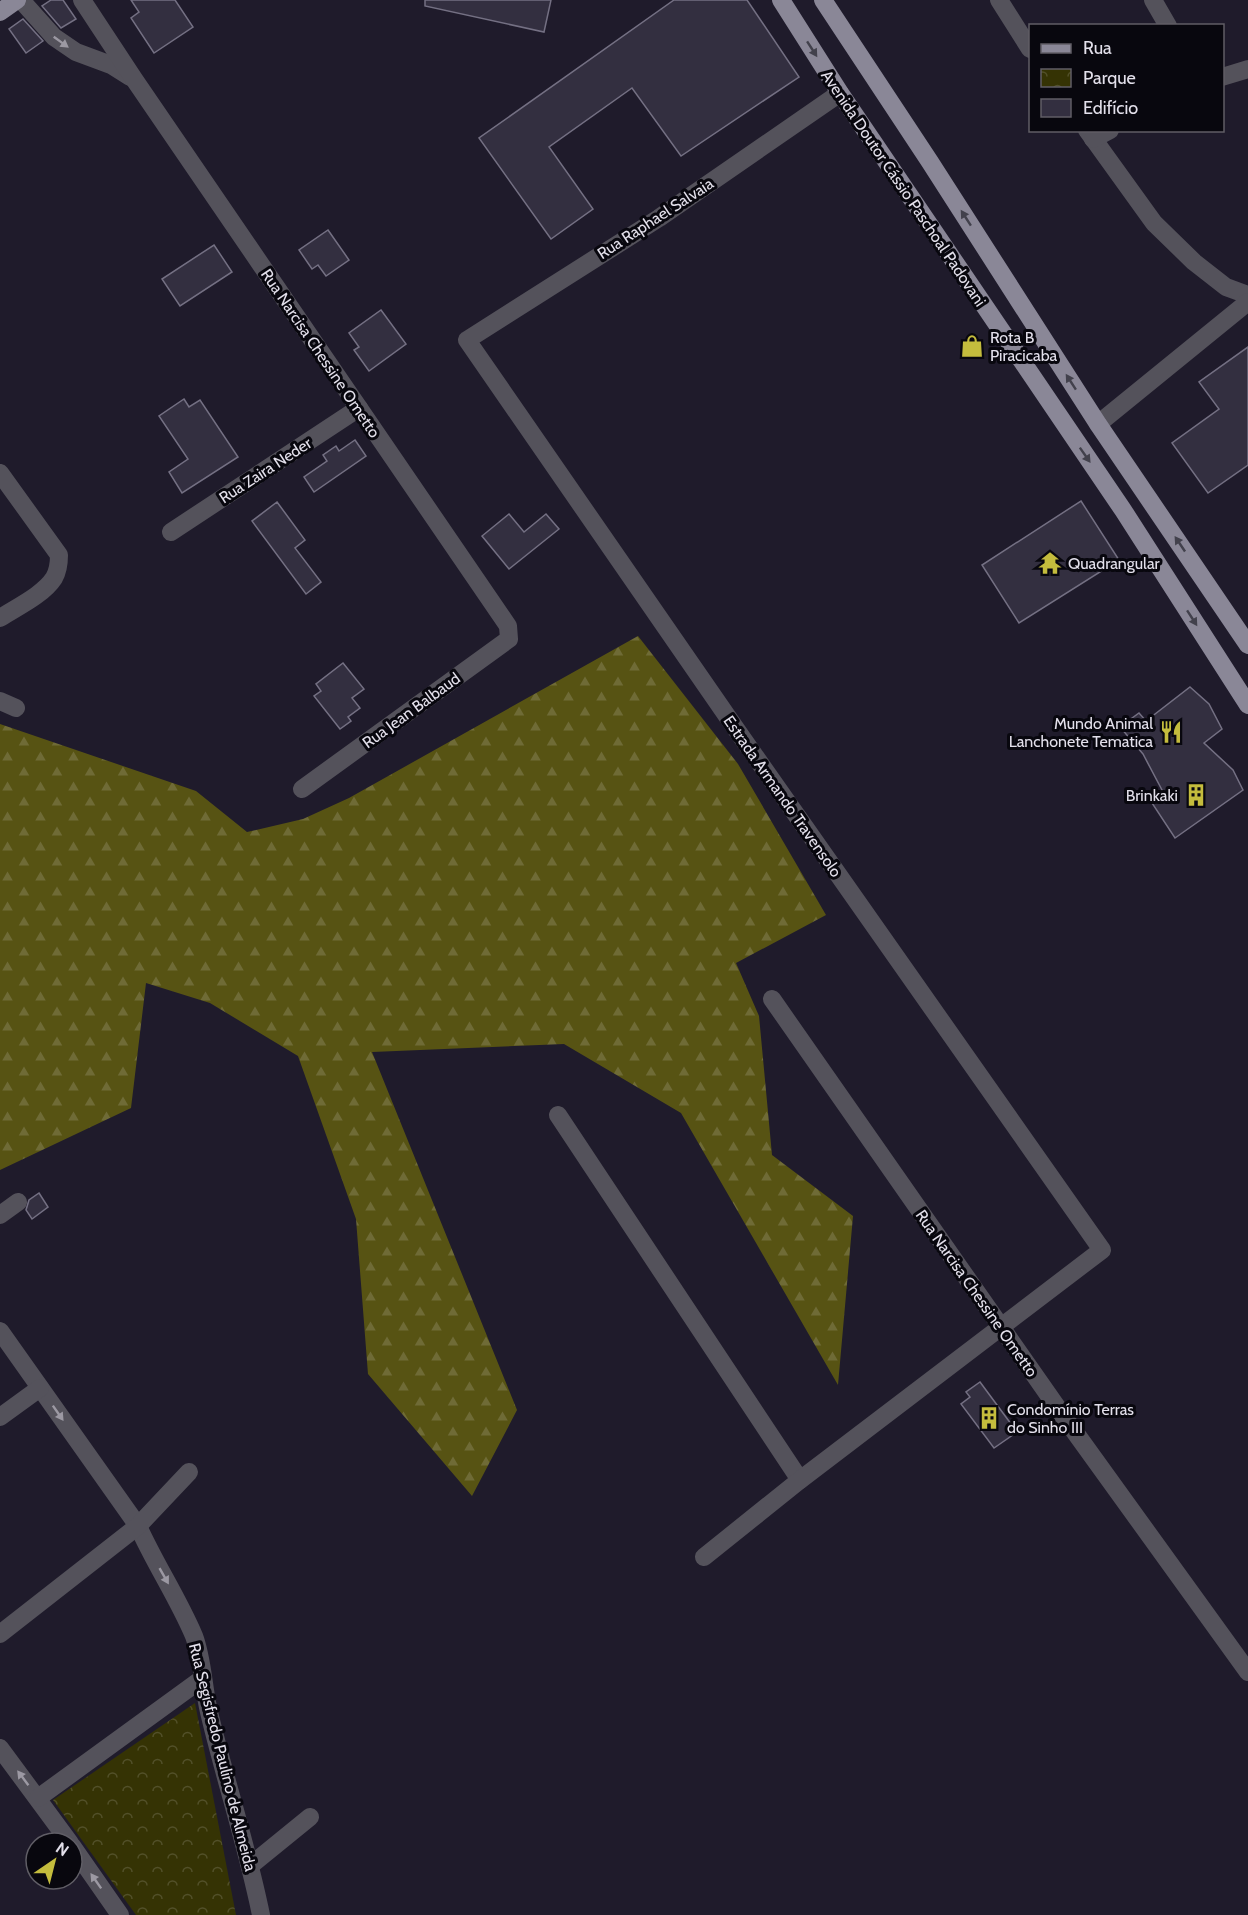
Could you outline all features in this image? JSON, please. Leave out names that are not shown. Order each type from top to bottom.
[{"type":"main road","points":[[0,12],[19,0]]},
{"type":"main road","name":"Avenida Doutor Cássio Paschoal Padovani","points":[[781,0],[840,93],[1123,510],[1248,705]]},
{"type":"main road","name":"Avenida Doutor Cássio Paschoal Padovani","points":[[822,0],[930,162],[1098,424],[1248,645]]},
{"type":"main road","points":[[1032,378],[1045,387],[1081,430],[1089,431],[1098,424]]},
{"type":"street","name":"Rua Narcisa Chessine Ometto","points":[[19,0],[54,37],[76,52],[111,65],[134,79]]},
{"type":"street","name":"Rua Narcisa Chessine Ometto","points":[[82,0],[508,626]]},
{"type":"street","points":[[999,0],[1029,48]]},
{"type":"street","points":[[1153,0],[1167,24]]},
{"type":"street","points":[[1224,77],[1248,71]]},
{"type":"street","name":"Rua Raphael Salvaia","points":[[467,340],[659,218],[840,93]]},
{"type":"street","points":[[1090,135],[1154,224],[1194,262],[1226,287],[1248,295]]},
{"type":"street","points":[[1098,424],[1248,302]]},
{"type":"street","name":"Estrada Armando Travensolo","points":[[467,340],[1102,1251],[1001,1328]]},
{"type":"street","name":"Rua Zaira Neder","points":[[171,532],[359,408]]},
{"type":"street","points":[[0,473],[59,555],[58,568],[53,579],[39,592],[0,618]]},
{"type":"street","name":"Rua Jean Balbaud","points":[[302,789],[509,639],[508,626]]},
{"type":"street","name":"Rua Narcisa Chessine Ometto","points":[[772,999],[1169,1566],[1248,1672]]},
{"type":"street","points":[[558,1115],[800,1480]]},
{"type":"street","points":[[0,1215],[18,1202]]},
{"type":"street","points":[[704,1557],[800,1480],[1001,1328]]},
{"type":"street","name":"Rua Segisfredo Paulino de Almeida","points":[[0,1331],[138,1526],[174,1592],[195,1638],[209,1711],[251,1865],[261,1915]]},
{"type":"street","points":[[0,1417],[40,1388]]},
{"type":"street","points":[[0,1634],[138,1526],[189,1472]]},
{"type":"street","points":[[38,1798],[203,1678]]},
{"type":"street","points":[[0,1748],[61,1831]]},
{"type":"street","points":[[251,1865],[310,1818]]},
{"type":"street","points":[[84,1864],[120,1915]]},
{"type":"green space","points":[[638,636],[738,764],[826,915],[736,963],[759,1016],[772,1155],[853,1216],[838,1385],[681,1113],[564,1044],[372,1052],[517,1410],[472,1496],[368,1374],[356,1219],[298,1056],[210,1003],[146,983],[131,1108],[0,1170],[0,724],[196,791],[247,832],[303,819],[349,798]]},
{"type":"green space","points":[[195,1703],[236,1915],[136,1915],[84,1843],[84,1831],[75,1831],[53,1800]]},
{"type":"building","points":[[51,0],[63,0],[76,19],[61,28],[42,6]]},
{"type":"building","points":[[131,0],[175,0],[193,27],[154,53],[131,18],[139,12]]},
{"type":"building","points":[[425,0],[551,0],[544,32],[425,6]]},
{"type":"building","points":[[674,0],[747,0],[799,77],[681,156],[632,88],[549,147],[593,209],[551,239],[479,138]]},
{"type":"building","points":[[23,19],[43,41],[26,53],[9,29]]},
{"type":"building","points":[[328,230],[349,260],[326,276],[318,265],[312,269],[299,250]]},
{"type":"building","points":[[214,245],[232,272],[180,306],[162,279]]},
{"type":"building","points":[[381,310],[406,344],[369,371],[354,350],[359,347],[349,333]]},
{"type":"building","points":[[1248,347],[1248,465],[1208,493],[1172,443],[1219,409],[1199,382]]},
{"type":"building","points":[[184,399],[189,407],[200,400],[238,457],[182,493],[169,472],[188,459],[159,416]]},
{"type":"building","points":[[355,440],[366,456],[314,492],[304,477],[327,461],[323,455],[336,446],[339,451]]},
{"type":"building","name":"Quadrangular","points":[[1081,501],[1119,560],[1019,623],[982,565]]},
{"type":"building","points":[[277,502],[305,540],[295,548],[321,582],[306,594],[252,521]]},
{"type":"building","points":[[509,514],[524,532],[546,514],[559,529],[509,569],[482,536]]},
{"type":"building","points":[[343,663],[364,689],[352,698],[360,708],[348,717],[351,721],[340,729],[314,696],[321,691],[316,684]]},
{"type":"building","points":[[1190,687],[1209,704],[1222,729],[1204,743],[1233,770],[1243,790],[1175,838],[1150,800],[1162,790],[1143,754],[1120,727],[1139,713],[1146,721]]},
{"type":"building","points":[[39,1193],[48,1207],[32,1219],[26,1210],[29,1200]]},
{"type":"building","name":"Condomínio Terras do Sinho III","points":[[980,1382],[1017,1432],[994,1448],[961,1404],[970,1397],[966,1392]]},
{"type":"place","name":"Rota B Piracicaba","points":[[972,346]]},
{"type":"place","name":"Quadrangular","points":[[1050,563]]},
{"type":"place","name":"Mundo Animal Lanchonete Tematica","points":[[1171,732]]},
{"type":"place","name":"Brinkaki","points":[[1196,795]]},
{"type":"place","name":"Condomínio Terras do Sinho III","points":[[989,1418]]}]
